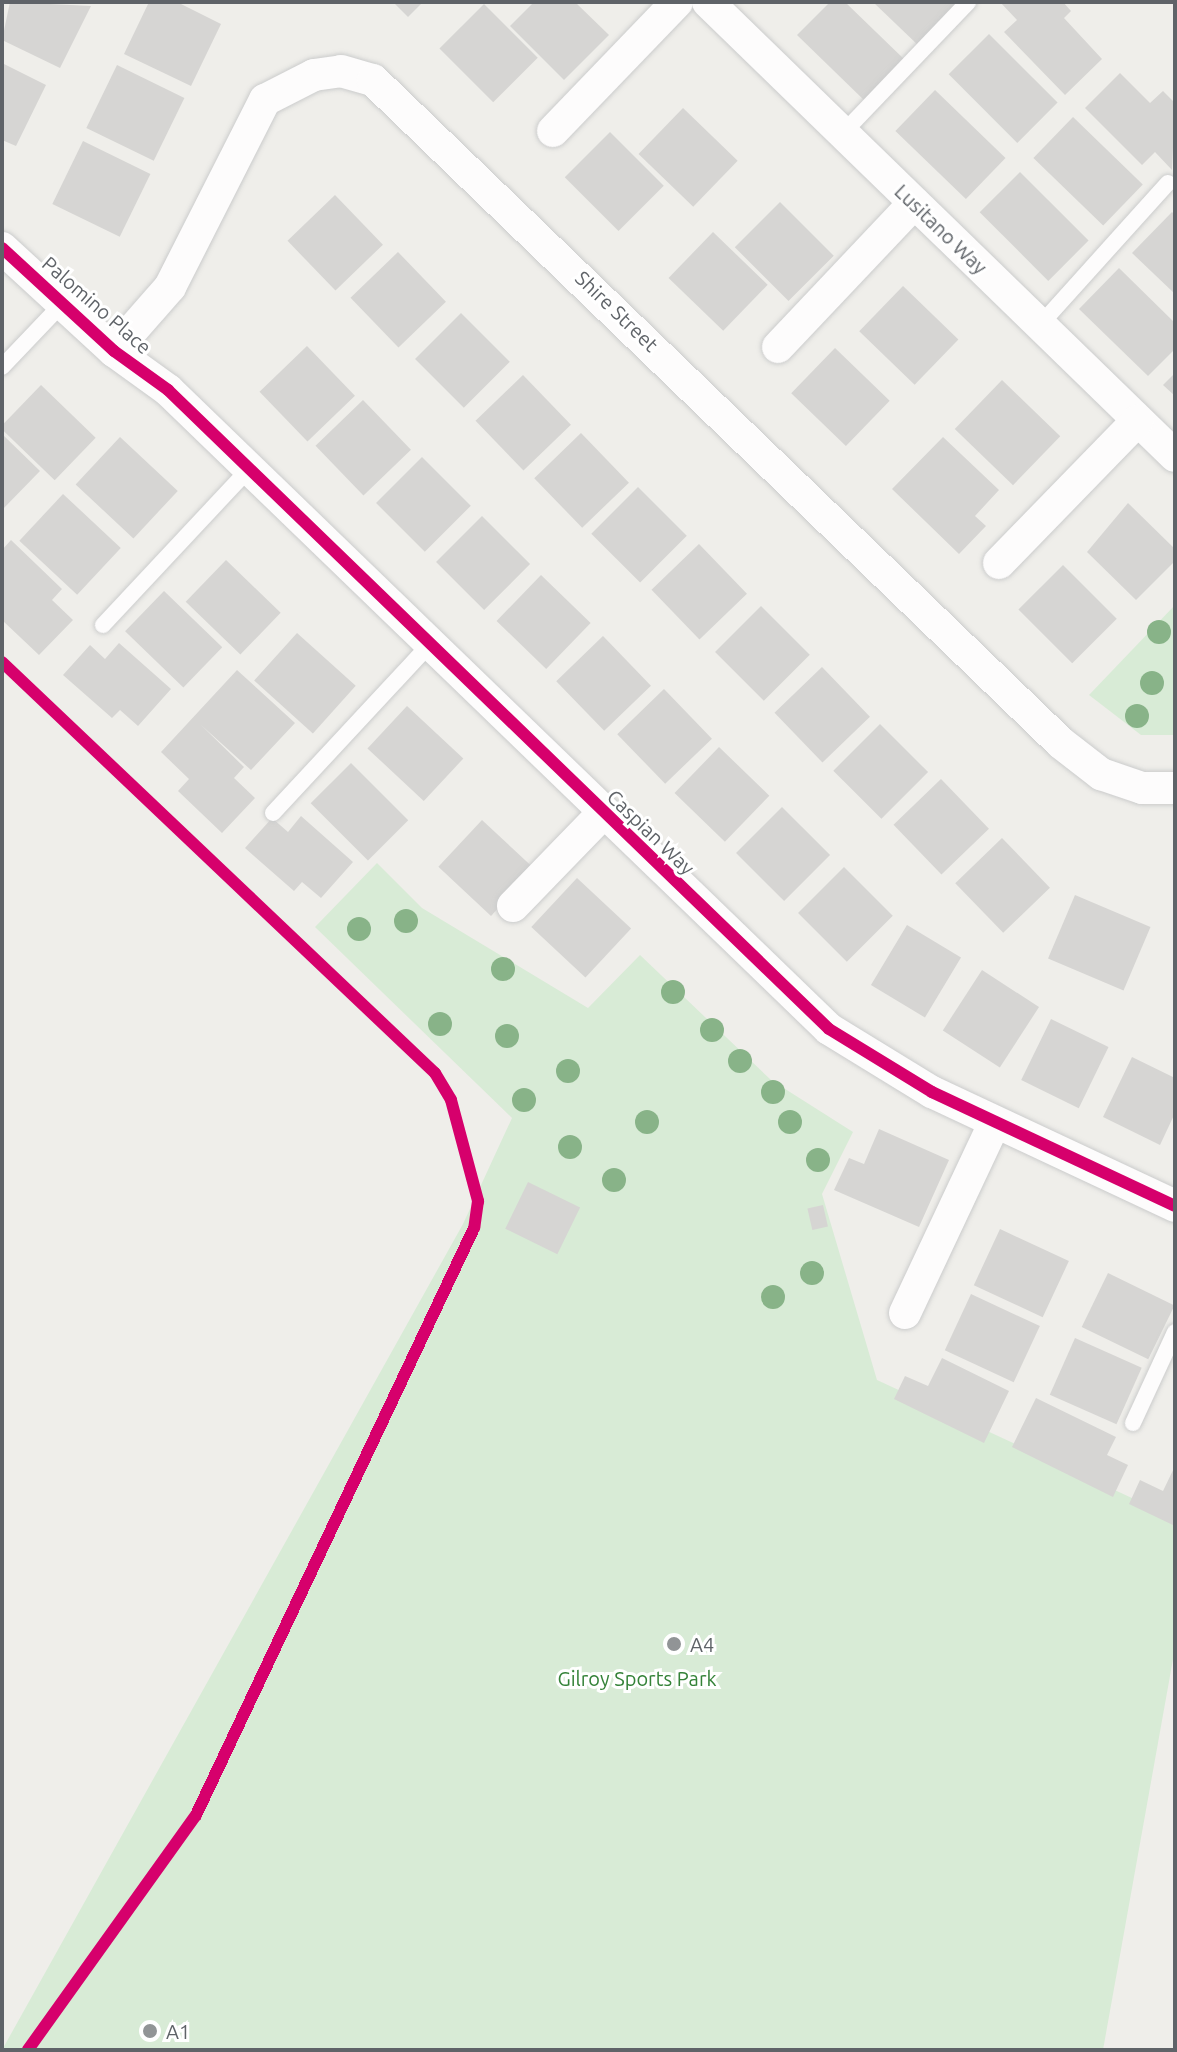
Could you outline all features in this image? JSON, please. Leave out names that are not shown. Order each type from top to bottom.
[{"type":"street","points":[[553,131],[677,2]]},
{"type":"street","name":"Lusitano Way","points":[[708,2],[1175,456]]},
{"type":"street","name":"Shire Street","points":[[114,351],[170,287],[265,100],[314,75],[341,71],[373,80],[1061,743],[1101,774],[1142,788],[1175,788]]},
{"type":"street","points":[[778,347],[914,203]]},
{"type":"street","name":"Palomino Place","points":[[2,248],[114,351],[168,390]]},
{"type":"street","name":"Caspian Way","points":[[168,390],[829,1029],[895,1073],[1175,1206]]},
{"type":"street","points":[[999,563],[1138,420]]},
{"type":"street","points":[[513,906],[603,813]]},
{"type":"street","points":[[905,1313],[995,1122]]},
{"type":"lane","points":[[843,133],[968,2]]},
{"type":"lane","points":[[1040,325],[1168,183]]},
{"type":"lane","points":[[2,367],[62,304]]},
{"type":"lane","points":[[103,625],[249,469]]},
{"type":"lane","points":[[273,813],[430,644]]},
{"type":"lane","points":[[1133,1423],[1175,1332]]},
{"type":"green space","points":[[1175,605],[1175,735],[1141,735],[1089,695]]},
{"type":"green space","name":"Gilroy Sports Park","points":[[377,863],[422,908],[588,1008],[640,955],[771,1080],[853,1132],[822,1194],[877,1380],[1175,1518],[1175,1648],[1103,2050],[2,2050],[463,1224],[512,1118],[315,927]]},
{"type":"building","points":[[10,2],[91,6],[60,68],[2,40]]},
{"type":"building","points":[[149,2],[177,2],[221,24],[191,86],[124,54]]},
{"type":"building","points":[[393,2],[423,2],[408,17]]},
{"type":"building","points":[[534,2],[575,2],[609,35],[564,80],[510,26]]},
{"type":"building","points":[[830,2],[845,2],[907,62],[867,103],[797,35]]},
{"type":"building","points":[[873,2],[954,2],[959,7],[920,47]]},
{"type":"building","points":[[1000,2],[1063,2],[1071,11],[1064,18],[1102,59],[1065,95],[1004,32],[1017,20]]},
{"type":"building","points":[[484,4],[538,58],[493,102],[439,49]]},
{"type":"building","points":[[989,34],[1058,103],[1017,143],[949,74]]},
{"type":"building","points":[[2,63],[46,85],[16,146],[2,140]]},
{"type":"building","points":[[117,65],[184,98],[154,161],[86,128]]},
{"type":"building","points":[[1120,73],[1150,103],[1163,91],[1175,103],[1172,170],[1155,152],[1142,165],[1085,108]]},
{"type":"building","points":[[935,90],[1005,158],[966,199],[895,131]]},
{"type":"building","points":[[683,108],[738,161],[693,207],[639,154]]},
{"type":"building","points":[[1073,117],[1143,184],[1103,225],[1033,158]]},
{"type":"building","points":[[610,132],[664,186],[618,231],[565,177]]},
{"type":"building","points":[[83,141],[150,174],[120,237],[52,204]]},
{"type":"building","points":[[1020,172],[1089,241],[1048,281],[980,212]]},
{"type":"building","points":[[335,195],[383,245],[335,290],[288,241]]},
{"type":"building","points":[[780,202],[834,256],[788,301],[735,247]]},
{"type":"building","points":[[1172,212],[1175,215],[1175,294],[1132,253]]},
{"type":"building","points":[[713,232],[768,285],[723,331],[669,278]]},
{"type":"building","points":[[398,252],[446,302],[398,347],[351,298]]},
{"type":"building","points":[[1119,268],[1175,323],[1175,349],[1148,376],[1079,309]]},
{"type":"building","points":[[903,286],[958,339],[915,385],[859,331]]},
{"type":"building","points":[[461,313],[510,362],[464,408],[415,359]]},
{"type":"building","points":[[307,346],[355,396],[307,441],[260,392]]},
{"type":"building","points":[[835,348],[890,401],[846,446],[791,393]]},
{"type":"building","points":[[1175,373],[1175,396],[1163,385]]},
{"type":"building","points":[[523,375],[571,425],[523,470],[476,421]]},
{"type":"building","points":[[1002,380],[1060,436],[1013,485],[955,429]]},
{"type":"building","points":[[41,385],[96,438],[55,480],[2,429],[2,425]]},
{"type":"building","points":[[363,400],[411,450],[363,495],[316,446]]},
{"type":"building","points":[[581,433],[629,483],[582,528],[534,478]]},
{"type":"building","points":[[2,434],[40,471],[2,510]]},
{"type":"building","points":[[120,437],[178,491],[133,538],[76,485]]},
{"type":"building","points":[[943,437],[999,490],[975,516],[986,526],[959,554],[892,489]]},
{"type":"building","points":[[422,457],[471,506],[425,552],[376,503]]},
{"type":"building","points":[[638,487],[687,536],[640,582],[591,534]]},
{"type":"building","points":[[63,494],[121,548],[77,595],[19,541]]},
{"type":"building","points":[[1128,503],[1175,549],[1175,561],[1136,600],[1087,552]]},
{"type":"building","points":[[482,516],[530,564],[484,610],[436,562]]},
{"type":"building","points":[[11,540],[62,589],[52,600],[73,620],[39,655],[2,620],[2,550]]},
{"type":"building","points":[[699,544],[747,594],[699,639],[652,590]]},
{"type":"building","points":[[226,560],[281,613],[240,655],[186,602]]},
{"type":"building","points":[[1063,565],[1117,619],[1072,663],[1018,610]]},
{"type":"building","points":[[541,575],[591,623],[546,669],[497,621]]},
{"type":"building","points":[[164,591],[222,647],[183,688],[125,631]]},
{"type":"building","points":[[761,606],[810,655],[764,701],[715,652]]},
{"type":"building","points":[[297,633],[356,686],[313,733],[254,681]]},
{"type":"building","points":[[603,636],[651,686],[604,731],[556,681]]},
{"type":"building","points":[[119,643],[171,689],[138,726],[120,710],[112,718],[63,675],[90,645],[105,659]]},
{"type":"building","points":[[822,667],[870,717],[822,762],[775,713]]},
{"type":"building","points":[[237,670],[295,723],[251,770],[201,725],[244,767],[234,778],[255,798],[222,833],[178,791],[189,779],[161,752]]},
{"type":"building","points":[[664,689],[712,739],[665,784],[617,734]]},
{"type":"building","points":[[407,706],[463,759],[424,801],[367,748]]},
{"type":"building","points":[[880,724],[928,772],[881,819],[833,771]]},
{"type":"building","points":[[719,747],[769,796],[725,842],[675,793]]},
{"type":"building","points":[[351,763],[408,820],[368,861],[311,803]]},
{"type":"building","points":[[941,779],[989,829],[941,874],[894,825]]},
{"type":"building","points":[[782,807],[830,855],[784,901],[736,853]]},
{"type":"building","points":[[301,816],[353,862],[321,898],[302,882],[294,891],[245,848],[272,818],[288,832]]},
{"type":"building","points":[[482,820],[535,869],[491,916],[438,867]]},
{"type":"building","points":[[1002,838],[1050,888],[1003,933],[955,883]]},
{"type":"building","points":[[844,867],[893,916],[847,962],[798,913]]},
{"type":"building","points":[[577,878],[631,928],[585,977],[531,927]]},
{"type":"building","points":[[1075,895],[1150,927],[1124,991],[1048,959]]},
{"type":"building","points":[[907,925],[961,957],[925,1017],[871,985]]},
{"type":"building","points":[[982,970],[1039,1007],[1000,1067],[943,1030]]},
{"type":"building","points":[[1051,1019],[1109,1047],[1079,1108],[1021,1080]]},
{"type":"building","points":[[1132,1057],[1175,1078],[1175,1113],[1160,1145],[1103,1117]]},
{"type":"building","points":[[879,1129],[949,1160],[919,1227],[834,1190],[849,1158],[864,1164]]},
{"type":"building","points":[[528,1182],[580,1207],[557,1254],[505,1229]]},
{"type":"building","points":[[823,1205],[828,1226],[812,1230],[807,1209]]},
{"type":"building","points":[[1000,1229],[1069,1261],[1043,1317],[974,1285]]},
{"type":"building","points":[[1108,1273],[1175,1305],[1148,1359],[1082,1327]]},
{"type":"building","points":[[971,1294],[1040,1326],[1014,1382],[945,1350]]},
{"type":"building","points":[[1075,1338],[1142,1368],[1116,1424],[1050,1395]]},
{"type":"building","points":[[942,1358],[1009,1391],[984,1443],[894,1399],[905,1376],[928,1386]]},
{"type":"building","points":[[1036,1398],[1116,1437],[1107,1455],[1128,1465],[1113,1497],[1012,1447]]},
{"type":"building","points":[[1175,1466],[1175,1526],[1129,1504],[1140,1480],[1163,1491]]},
{"type":"cycle path","points":[[2,248],[114,351],[168,390],[829,1029],[932,1092],[1175,1206]]},
{"type":"cycle path","points":[[2,662],[435,1073],[451,1100],[478,1201],[474,1228],[196,1815],[28,2050]]},
{"type":"place","name":"A4","points":[[674,1644]]},
{"type":"place","name":"A1","points":[[150,2031]]}]
